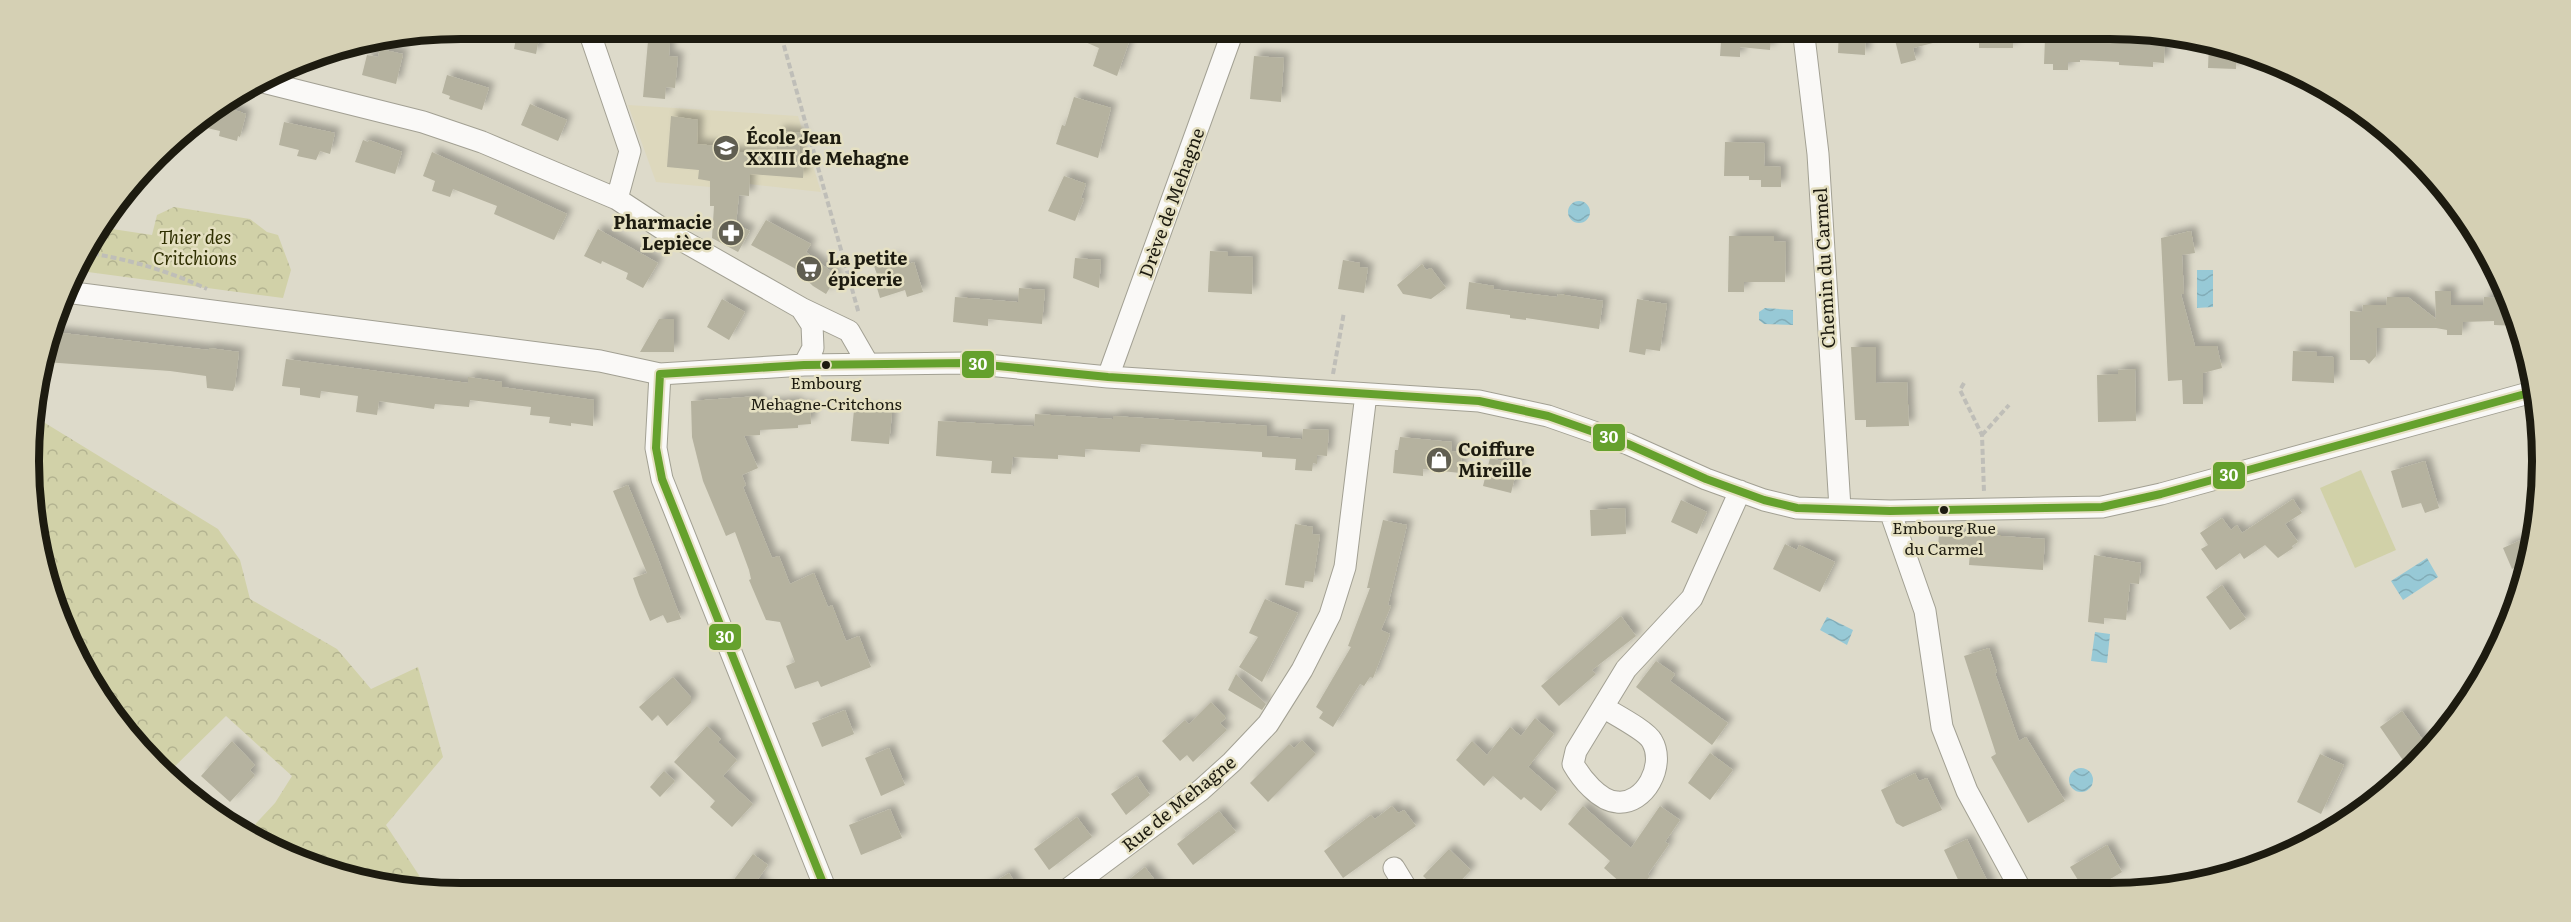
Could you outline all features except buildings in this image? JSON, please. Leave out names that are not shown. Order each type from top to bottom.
[{"type":"street","points":[[592,39],[630,151],[617,199]]},
{"type":"street","name":"Drève de Mehagne","points":[[1108,377],[1230,39]]},
{"type":"street","name":"Chemin du Carmel","points":[[1804,39],[1818,154],[1839,508]]},
{"type":"street","points":[[272,84],[423,122],[472,138],[617,199],[669,233],[801,308],[849,332],[868,364]]},
{"type":"street","points":[[74,293],[600,361],[660,374],[804,365],[967,363],[1108,377],[1479,401],[1548,416],[1628,444],[1740,491],[1797,508],[1890,511],[2102,507],[2161,494],[2526,395]]},
{"type":"street","points":[[801,308],[812,325],[813,348],[804,365]]},
{"type":"street","points":[[660,374],[656,447],[662,479],[822,883]]},
{"type":"street","name":"Rue de Mehagne","points":[[1076,883],[1176,810],[1232,762],[1268,724],[1302,670],[1330,615],[1345,567],[1366,394]]},
{"type":"street","points":[[1603,707],[1652,740],[1656,753],[1656,765],[1651,780],[1640,794],[1629,802],[1606,799],[1580,776],[1574,764],[1576,751],[1626,669],[1692,598],[1740,491]]},
{"type":"street","points":[[1890,511],[1924,611],[1942,727],[1967,791],[2017,883]]},
{"type":"street","points":[[1394,868],[1403,883]]},
{"type":"path","points":[[782,39],[859,316],[849,332]]},
{"type":"path","points":[[94,254],[128,259],[180,276],[209,291]]},
{"type":"path","points":[[1330,392],[1344,312]]},
{"type":"path","points":[[1964,383],[1960,390],[1982,435],[1984,510]]},
{"type":"path","points":[[1982,435],[2009,405]]},
{"type":"shaded area","name":"École Jean XXIII de Mehagne","points":[[628,105],[798,116],[821,192],[749,184],[710,182],[710,187],[656,182]]},
{"type":"green space","name":"Thier des Critchions","points":[[174,207],[250,219],[267,232],[278,235],[291,270],[283,298],[84,272],[109,229],[152,235],[157,215]]},
{"type":"green space","points":[[41,421],[218,529],[240,560],[250,599],[337,649],[371,689],[418,667],[443,757],[386,825],[423,881],[379,875],[325,861],[252,827],[275,803],[292,776],[226,716],[173,768],[126,718],[110,695],[71,622],[53,570],[40,489]]},
{"type":"green space","points":[[2361,470],[2396,550],[2355,568],[2320,488]]},
{"type":"water","points":[[1579,201],[1587,204],[1590,212],[1587,220],[1579,223],[1571,220],[1568,212],[1571,204]]},
{"type":"water","points":[[2197,270],[2213,270],[2213,307],[2197,308]]},
{"type":"water","points":[[1765,308],[1793,310],[1793,325],[1764,324],[1759,320],[1759,312]]},
{"type":"water","points":[[2427,558],[2438,577],[2403,600],[2391,581]]},
{"type":"water","points":[[1827,617],[1853,630],[1847,645],[1820,630]]},
{"type":"water","points":[[2095,632],[2110,634],[2107,663],[2091,661]]},
{"type":"water","points":[[2081,768],[2090,771],[2093,780],[2090,789],[2081,792],[2072,789],[2069,780],[2072,771]]},
{"type":"transit line","name":"30","points":[[660,374],[804,365],[967,363],[1108,377],[1479,401],[1548,416],[1628,444],[1706,479],[1764,500],[1797,508],[1890,511],[2102,507],[2161,494],[2526,394]]},
{"type":"transit line","name":"30","points":[[660,374],[656,448],[662,479],[823,883]]},
{"type":"place","name":"École Jean XXIII de Mehagne","points":[[726,148]]},
{"type":"place","name":"Pharmacie Lepièce","points":[[731,233]]},
{"type":"place","name":"La petite épicerie","points":[[809,269]]},
{"type":"place","name":"Embourg Mehagne-Critchons","points":[[826,365]]},
{"type":"place","name":"Coiffure Mireille","points":[[1439,460]]},
{"type":"place","name":"Embourg Rue du Carmel","points":[[1944,510]]}]
